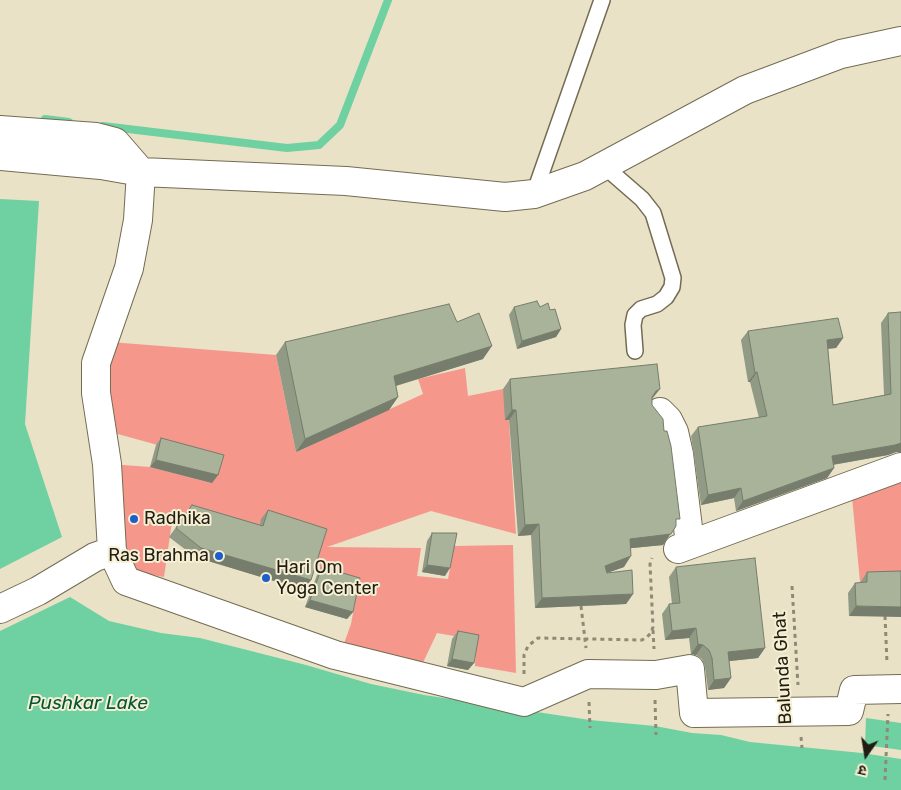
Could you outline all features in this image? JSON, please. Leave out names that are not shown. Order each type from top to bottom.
[{"type":"street","points":[[0,156],[101,165],[141,172],[346,181],[505,198],[534,194],[585,176],[745,90],[841,54],[901,41]]},
{"type":"street","points":[[0,130],[96,137],[115,142],[141,172],[138,220],[129,268],[96,363],[96,393],[108,464],[104,554],[126,581],[335,655],[524,702],[588,674],[656,675],[690,669],[694,713],[800,710],[849,711],[854,690],[901,689]]},
{"type":"street","points":[[660,412],[668,420],[674,432],[679,454],[684,546],[901,467]]},
{"type":"street","points":[[0,608],[38,591],[104,554]]},
{"type":"lane","points":[[534,194],[602,0]]},
{"type":"lane","points":[[604,166],[642,199],[653,214],[673,278],[672,287],[666,297],[657,304],[641,309],[635,315],[633,325],[635,351]]},
{"type":"path","points":[[524,702],[524,655],[528,646],[538,638],[642,640],[652,633],[650,564],[652,558],[657,554],[684,546]]},
{"type":"path","name":"Balunda Ghat","points":[[792,586],[802,748]]},
{"type":"shaded area","points":[[110,342],[276,355],[296,452],[423,394],[418,379],[465,368],[468,396],[503,389],[509,422],[516,534],[431,511],[327,547],[421,548],[417,576],[448,579],[454,546],[513,545],[516,673],[475,666],[476,640],[437,633],[419,671],[342,649],[351,624],[359,581],[319,570],[320,566],[173,515],[164,577],[131,571],[110,464],[150,467],[212,483],[219,462],[107,431]]},
{"type":"shaded area","points":[[901,479],[901,581],[860,582],[852,497]]},
{"type":"water","points":[[0,199],[39,201],[25,424],[62,537],[0,569]]},
{"type":"water","name":"Pushkar Lake","points":[[70,597],[109,621],[161,633],[200,638],[371,684],[424,695],[590,720],[721,735],[750,742],[862,753],[901,759],[901,790],[0,790],[0,631]]},
{"type":"water","points":[[866,718],[901,723],[901,750],[865,745]]},
{"type":"building","points":[[537,301],[540,307],[548,303],[550,310],[555,309],[561,329],[522,341],[514,307]]},
{"type":"building","points":[[449,304],[457,322],[479,313],[492,346],[394,376],[398,397],[305,439],[285,342]]},
{"type":"building","points":[[901,312],[901,443],[832,456],[834,468],[743,501],[741,488],[708,495],[698,427],[767,416],[757,372],[755,373],[748,331],[838,318],[843,338],[827,340],[833,405],[891,394],[888,313]]},
{"type":"building","points":[[657,364],[660,389],[652,397],[652,405],[663,419],[664,431],[667,431],[671,446],[680,519],[676,519],[676,526],[671,534],[630,539],[631,556],[605,566],[607,573],[632,570],[633,594],[542,598],[539,524],[525,525],[516,410],[512,410],[510,379]]},
{"type":"building","points":[[161,438],[224,455],[218,475],[156,460]]},
{"type":"building","points":[[192,505],[263,526],[268,510],[327,529],[311,580],[201,548],[176,528]]},
{"type":"building","points":[[432,533],[457,533],[450,568],[427,565]]},
{"type":"building","points":[[755,558],[765,648],[728,652],[731,678],[714,680],[712,658],[709,650],[703,645],[698,644],[696,628],[672,631],[669,604],[680,603],[676,567]]},
{"type":"building","points":[[322,567],[360,578],[353,612],[310,600]]},
{"type":"building","points":[[901,571],[901,607],[856,606],[855,583],[867,582],[867,572]]},
{"type":"building","points":[[458,631],[479,635],[474,663],[452,659]]},
{"type":"waterway","points":[[103,126],[287,148],[319,145],[340,125],[388,0]]},
{"type":"waterway","points":[[45,119],[69,122]]},
{"type":"place","name":"Radhika","points":[[134,519]]},
{"type":"place","name":"Ras Brahma","points":[[219,556]]},
{"type":"place","name":"Hari Om Yoga Center","points":[[266,578]]}]
